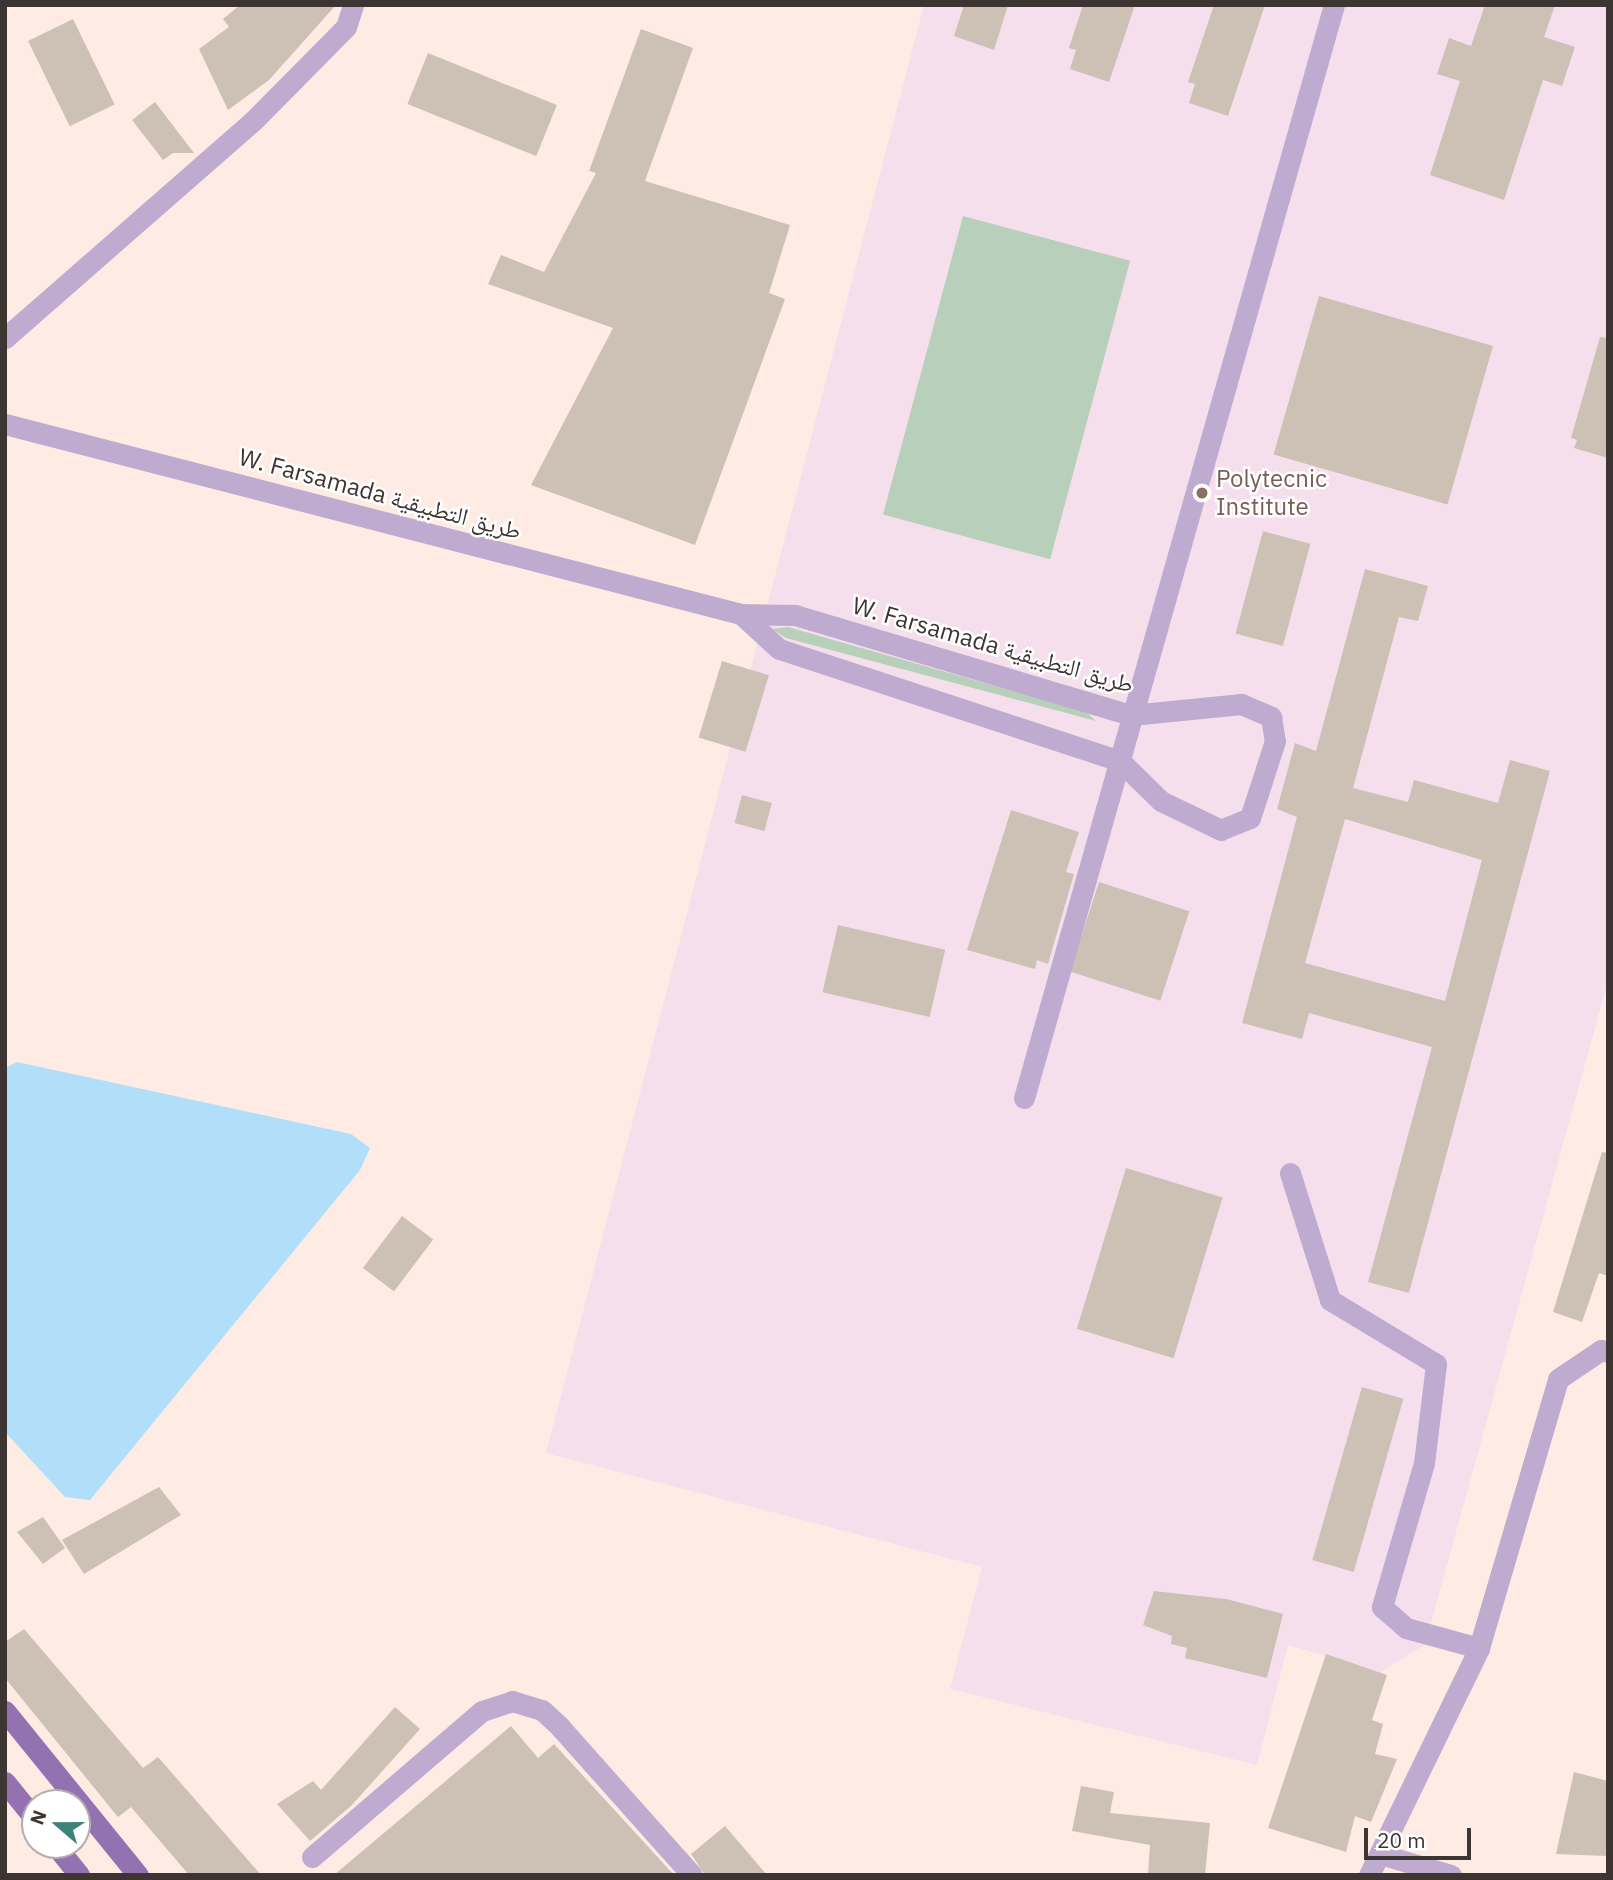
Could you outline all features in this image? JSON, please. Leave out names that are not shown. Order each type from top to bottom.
[{"type":"main road","points":[[5,1711],[138,1875]]},
{"type":"main road","points":[[5,1782],[21,1802]]},
{"type":"main road","points":[[66,1859],[79,1875]]},
{"type":"street","points":[[5,338],[253,121],[346,27],[353,5]]},
{"type":"street","points":[[1024,1098],[1334,5]]},
{"type":"street","name":"W. Farsamada طريق التطبيقية","points":[[10,425],[741,614],[795,615],[1131,715],[1241,704],[1271,717],[1275,741],[1250,818],[1221,830],[1161,801],[1120,761],[779,649],[741,614]]},
{"type":"street","points":[[1290,1173],[1330,1300],[1436,1364],[1424,1463],[1382,1607],[1406,1629],[1479,1647]]},
{"type":"street","points":[[1369,1875],[1479,1647],[1558,1379],[1601,1350],[1608,1352]]},
{"type":"street","points":[[312,1857],[482,1711],[512,1701],[542,1710],[560,1727],[692,1875]]},
{"type":"street","points":[[1380,1854],[1451,1875]]},
{"type":"shaded area","name":"Polytecnic Institute","points":[[924,5],[1608,5],[1608,981],[1425,1645],[1380,1672],[1288,1645],[1257,1765],[950,1689],[982,1567],[546,1453]]},
{"type":"green space","points":[[963,216],[1130,261],[1050,559],[883,514]]},
{"type":"green space","points":[[788,627],[1086,712],[1096,721],[786,638],[772,629]]},
{"type":"water","points":[[17,1062],[351,1134],[370,1148],[360,1170],[90,1500],[65,1497],[5,1432],[5,1068]]},
{"type":"building","points":[[240,5],[336,5],[269,80],[228,110],[199,49],[229,27],[223,19]]},
{"type":"building","points":[[964,5],[1008,5],[994,50],[954,36]]},
{"type":"building","points":[[1083,5],[1135,5],[1109,82],[1070,69],[1076,50],[1069,48]]},
{"type":"building","points":[[1214,5],[1265,5],[1228,116],[1189,103],[1195,84],[1188,82]]},
{"type":"building","points":[[1485,5],[1555,5],[1544,37],[1575,47],[1562,86],[1543,80],[1504,200],[1430,175],[1460,81],[1437,74],[1449,38],[1471,46]]},
{"type":"building","points":[[73,19],[115,104],[70,126],[28,41]]},
{"type":"building","points":[[641,29],[693,48],[645,181],[790,225],[769,293],[785,299],[695,545],[531,485],[613,328],[488,284],[501,255],[544,272],[596,173],[589,171]]},
{"type":"building","points":[[428,53],[557,105],[536,156],[407,104]]},
{"type":"building","points":[[155,102],[194,153],[173,153],[163,160],[132,120]]},
{"type":"building","points":[[1319,296],[1493,346],[1448,504],[1274,455]]},
{"type":"building","points":[[1600,337],[1608,338],[1608,458],[1574,448],[1577,440],[1571,438]]},
{"type":"building","points":[[1263,531],[1310,544],[1283,646],[1236,633]]},
{"type":"building","points":[[1365,569],[1428,586],[1418,621],[1399,617],[1353,788],[1408,802],[1414,780],[1498,803],[1510,760],[1550,771],[1409,1293],[1368,1282],[1432,1047],[1309,1013],[1302,1039],[1242,1023],[1297,817],[1277,809],[1295,743],[1316,751]],"holes":[[[1345,819],[1482,860],[1445,1001],[1305,963]]]},
{"type":"building","points":[[722,661],[769,675],[745,752],[699,738]]},
{"type":"building","points":[[742,795],[772,803],[764,831],[734,823]]},
{"type":"building","points":[[1011,810],[1079,832],[1066,872],[1074,874],[1048,964],[1037,960],[1035,969],[967,950]]},
{"type":"building","points":[[1099,882],[1189,911],[1160,1001],[1070,971]]},
{"type":"building","points":[[838,925],[945,950],[930,1017],[822,992]]},
{"type":"building","points":[[1602,1152],[1608,1153],[1608,1276],[1599,1273],[1582,1322],[1553,1312]]},
{"type":"building","points":[[1126,1168],[1223,1198],[1173,1358],[1077,1329]]},
{"type":"building","points":[[402,1216],[433,1239],[394,1291],[363,1268]]},
{"type":"building","points":[[1362,1387],[1403,1399],[1354,1572],[1312,1560]]},
{"type":"building","points":[[159,1487],[181,1515],[84,1574],[62,1540]]},
{"type":"building","points":[[43,1517],[65,1548],[43,1564],[17,1532]]},
{"type":"building","points":[[1154,1591],[1226,1599],[1283,1614],[1267,1678],[1185,1658],[1187,1648],[1171,1644],[1172,1636],[1143,1625]]},
{"type":"building","points":[[24,1629],[143,1768],[158,1757],[261,1875],[189,1875],[131,1807],[118,1817],[5,1678],[5,1642]]},
{"type":"building","points":[[1326,1654],[1387,1675],[1372,1720],[1383,1724],[1375,1754],[1397,1759],[1371,1822],[1355,1816],[1346,1852],[1268,1828]]},
{"type":"building","points":[[395,1707],[420,1729],[352,1805],[310,1841],[277,1804],[313,1781],[321,1790]]},
{"type":"building","points":[[511,1726],[538,1758],[554,1744],[674,1875],[334,1875]]},
{"type":"building","points":[[1574,1772],[1608,1781],[1608,1856],[1556,1854]]},
{"type":"building","points":[[1081,1786],[1114,1792],[1110,1813],[1210,1823],[1205,1875],[1148,1875],[1150,1845],[1072,1831]]},
{"type":"building","points":[[725,1826],[767,1875],[705,1875],[691,1854]]},
{"type":"place","name":"Polytecnic Institute","points":[[1202,493]]}]
